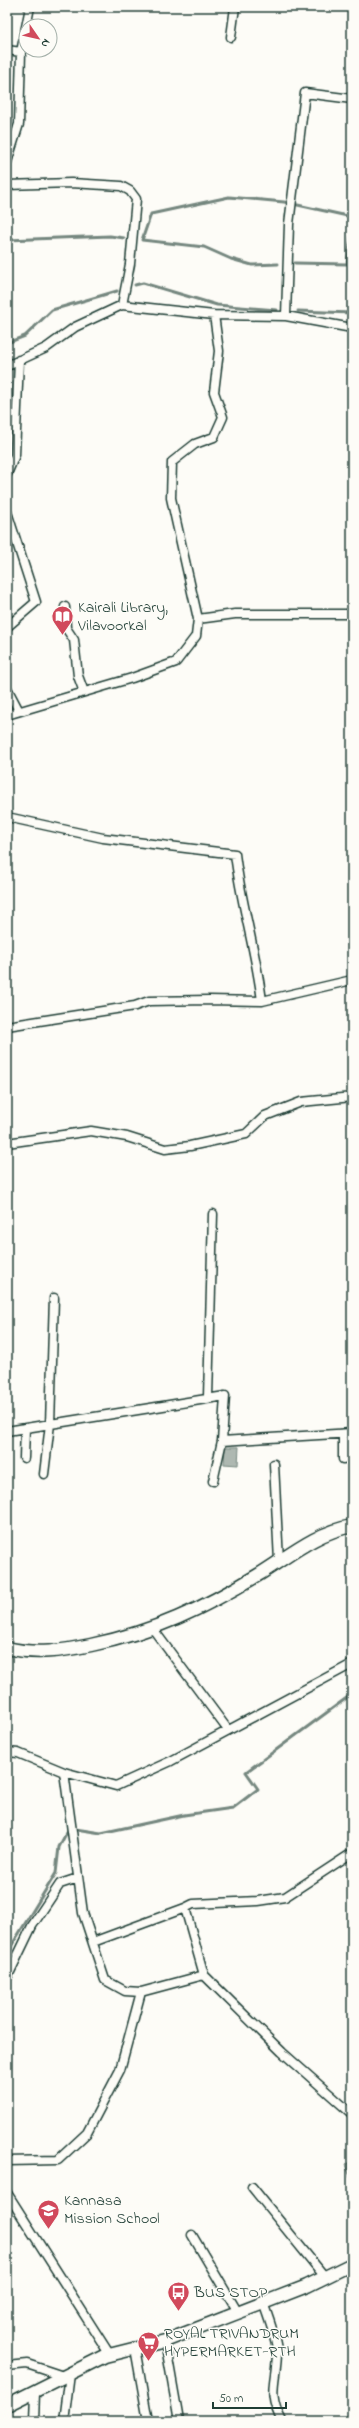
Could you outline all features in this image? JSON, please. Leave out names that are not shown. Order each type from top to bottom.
[{"type":"main road","points":[[7,1648],[30,1653],[46,1653],[120,1639],[153,1629],[212,1602],[315,1538],[352,1526]]},
{"type":"main road","points":[[7,2405],[110,2355],[165,2341],[237,2311],[326,2277],[352,2264]]},
{"type":"street","points":[[28,18],[30,7]]},
{"type":"street","points":[[231,37],[235,7]]},
{"type":"street","points":[[7,50],[18,52]]},
{"type":"street","points":[[7,162],[19,124],[21,58]]},
{"type":"street","points":[[286,316],[291,211],[305,93],[352,99]]},
{"type":"street","points":[[7,185],[71,183],[121,186],[130,191],[136,199],[130,264],[122,305]]},
{"type":"street","points":[[7,366],[46,348],[75,327],[122,305],[214,315],[286,316],[352,328]]},
{"type":"street","points":[[7,715],[176,662],[196,636],[198,619],[171,498],[172,462],[195,444],[214,436],[223,417],[214,392],[218,351],[214,315]]},
{"type":"street","points":[[7,474],[15,455],[20,360]]},
{"type":"street","points":[[7,512],[36,602],[7,627]]},
{"type":"street","points":[[65,608],[66,628],[74,640],[78,676],[84,692]]},
{"type":"street","points":[[198,619],[234,614],[352,614]]},
{"type":"street","points":[[7,688],[19,711]]},
{"type":"street","points":[[7,817],[103,838],[234,854],[240,895],[257,962],[262,1001]]},
{"type":"street","points":[[7,1026],[135,1006],[149,1001],[262,1001],[352,980]]},
{"type":"street","points":[[7,1143],[91,1131],[127,1138],[165,1149],[190,1146],[246,1134],[265,1116],[281,1108],[301,1102],[352,1098]]},
{"type":"street","points":[[208,1397],[213,1214]]},
{"type":"street","points":[[44,1474],[50,1424],[54,1298]]},
{"type":"street","points":[[7,1431],[208,1397],[225,1396],[222,1441],[213,1481]]},
{"type":"street","points":[[24,1458],[25,1428]]},
{"type":"street","points":[[222,1441],[352,1433]]},
{"type":"street","points":[[343,1434],[343,1459]]},
{"type":"street","points":[[274,1464],[279,1561]]},
{"type":"street","points":[[153,1629],[228,1730]]},
{"type":"street","points":[[7,1752],[18,1753],[64,1772],[116,1786],[171,1762],[352,1664]]},
{"type":"street","points":[[64,1772],[83,1913],[105,1980],[125,1991],[141,1992],[204,1975]]},
{"type":"street","points":[[93,1942],[193,1904],[258,1901],[285,1897],[352,1853]]},
{"type":"street","points":[[7,1978],[32,1926],[60,1884],[78,1878]]},
{"type":"street","points":[[185,1908],[204,1975],[282,2052],[352,2114]]},
{"type":"street","points":[[7,2161],[58,2160],[88,2133],[120,2070],[141,1992]]},
{"type":"street","points":[[252,2187],[326,2277]]},
{"type":"street","points":[[7,2193],[110,2355]]},
{"type":"street","points":[[192,2235],[237,2311]]},
{"type":"street","points":[[263,2302],[278,2351],[273,2379],[274,2407],[282,2421]]},
{"type":"street","points":[[165,2341],[179,2421]]},
{"type":"street","points":[[134,2348],[148,2421]]},
{"type":"street","points":[[7,2366],[27,2364],[68,2375],[64,2421]]},
{"type":"street","points":[[34,2421],[35,2392]]},
{"type":"shaded area","points":[[225,1447],[239,1447],[238,1465],[224,1464]]},
{"type":"shaded area","points":[[352,2160],[352,2181],[345,2165]]},
{"type":"waterway","points":[[278,264],[252,265],[231,259],[204,247],[142,240],[151,214],[229,197],[284,202],[352,217]]},
{"type":"waterway","points":[[295,263],[347,264],[352,231]]},
{"type":"waterway","points":[[7,240],[110,236],[124,238]]},
{"type":"waterway","points":[[135,285],[143,283],[217,305],[277,310]]},
{"type":"waterway","points":[[7,343],[25,336],[52,310],[117,291]]},
{"type":"waterway","points":[[298,311],[352,313]]},
{"type":"waterway","points":[[7,1953],[56,1873],[59,1847],[69,1828],[101,1833],[184,1815],[233,1808],[258,1789],[246,1772],[352,1694]]},
{"type":"place","name":"Kairali Library, Vilavoorkal","points":[[62,636]]},
{"type":"place","name":"Kannasa Mission School","points":[[48,2230]]},
{"type":"place","name":"BUS STOP","points":[[178,2312]]},
{"type":"place","name":"ROYAL TRIVANDRUM HYPERMARKET-RTH","points":[[149,2362]]}]
